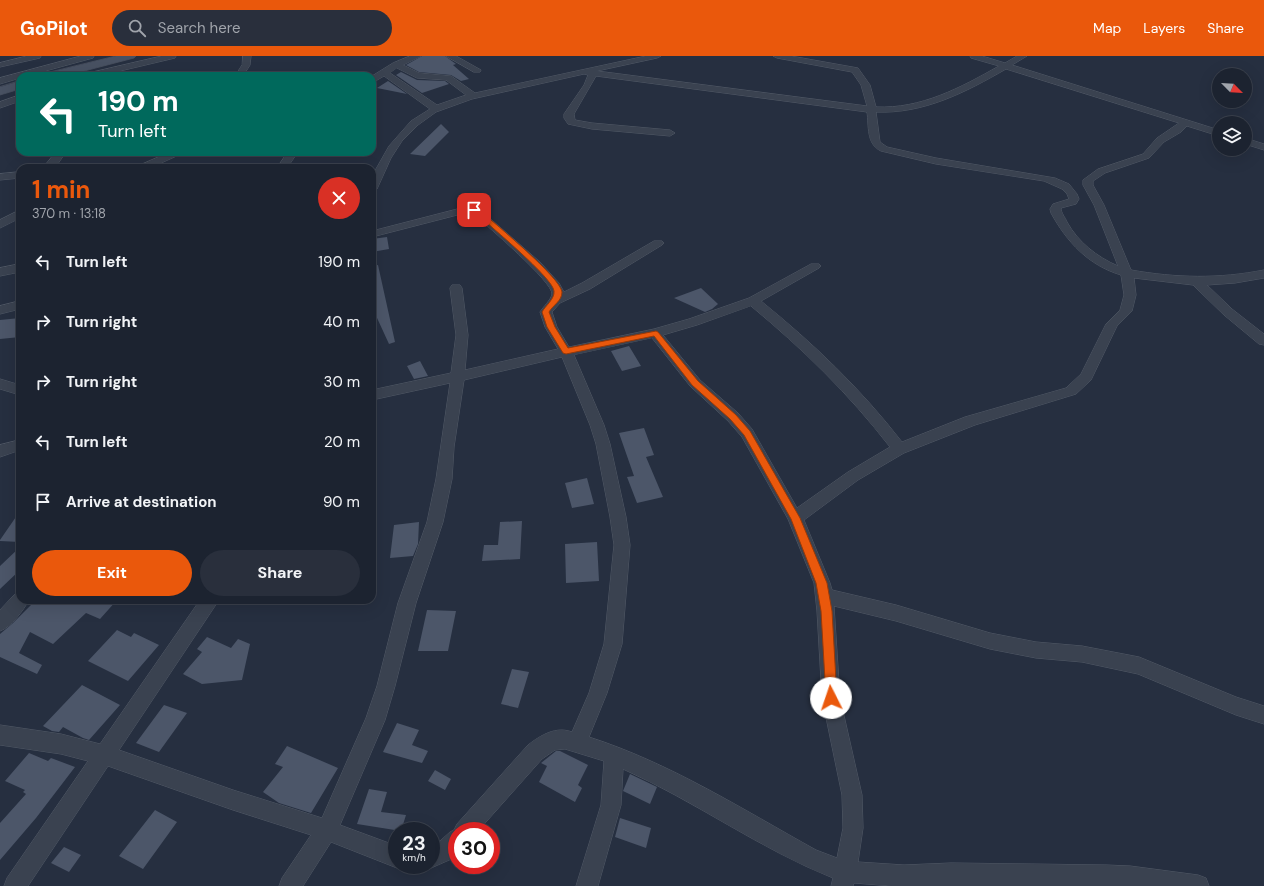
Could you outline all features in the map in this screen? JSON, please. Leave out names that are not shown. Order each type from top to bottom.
[{"type":"main road","points":[[67,72],[130,56]]},
{"type":"main road","points":[[0,91],[16,86]]},
{"type":"street","points":[[0,65],[37,56]]},
{"type":"street","points":[[32,72],[90,56]]},
{"type":"street","points":[[108,72],[172,56]]},
{"type":"street","points":[[242,72],[246,65],[247,56]]},
{"type":"street","points":[[376,77],[394,64],[417,56]]},
{"type":"street","points":[[450,56],[477,70]]},
{"type":"street","points":[[376,179],[382,164],[412,124],[436,109],[474,97],[588,73],[657,56]]},
{"type":"street","points":[[777,56],[852,69],[857,72],[868,92],[872,109],[875,142],[878,146],[884,149],[936,161],[1042,178],[1062,185],[1070,190],[1074,198],[1072,202],[1059,204],[1056,207],[1056,211],[1065,229],[1087,254],[1098,261],[1127,273],[1197,282],[1242,279],[1264,274]]},
{"type":"street","points":[[974,56],[1004,67],[1212,131]]},
{"type":"street","points":[[872,120],[931,102],[962,89],[1023,56]]},
{"type":"street","points":[[829,65],[841,59]]},
{"type":"street","points":[[394,64],[417,75],[448,78],[474,97]]},
{"type":"street","points":[[376,74],[384,71]]},
{"type":"street","points":[[384,71],[436,109]]},
{"type":"street","points":[[588,73],[680,87],[872,109],[904,109]]},
{"type":"street","points":[[588,73],[585,90],[569,114],[571,122],[579,125],[670,133]]},
{"type":"street","points":[[0,81],[16,77]]},
{"type":"street","points":[[0,105],[16,99]]},
{"type":"street","points":[[795,518],[852,476],[899,449],[970,421],[1071,391],[1086,378],[1112,324],[1126,311],[1130,295],[1127,273],[1099,206],[1088,185],[1088,180],[1101,170],[1146,156],[1152,152],[1158,141],[1173,133],[1185,122]]},
{"type":"street","points":[[1252,143],[1264,147]]},
{"type":"street","points":[[151,164],[169,156]]},
{"type":"street","points":[[1,178],[16,176]]},
{"type":"street","points":[[376,233],[465,210],[474,210],[551,280],[558,292],[556,300]]},
{"type":"street","points":[[0,225],[16,215]]},
{"type":"street","points":[[577,743],[598,693],[613,644],[622,545],[618,517],[603,444],[597,425],[566,352],[551,327],[546,312],[549,306],[556,300],[586,286],[658,243]]},
{"type":"street","points":[[376,394],[656,333],[753,302],[815,266]]},
{"type":"street","points":[[0,272],[16,269]]},
{"type":"street","points":[[1197,282],[1228,312],[1264,341]]},
{"type":"street","points":[[290,886],[327,830],[354,770],[381,703],[407,603],[435,522],[444,479],[462,336],[456,288]]},
{"type":"street","points":[[753,302],[790,332],[828,367],[867,408],[899,449]]},
{"type":"street","points":[[0,310],[16,306]]},
{"type":"street","points":[[656,333],[695,383],[733,417],[747,433],[795,518],[817,569],[824,596],[827,617],[831,698],[852,796],[853,828],[844,879]]},
{"type":"street","points":[[0,384],[16,389]]},
{"type":"street","points":[[0,451],[16,446]]},
{"type":"street","points":[[824,596],[896,613],[990,641],[1036,650],[1082,654],[1140,666],[1236,706],[1264,715]]},
{"type":"street","points":[[0,623],[17,604]]},
{"type":"street","points":[[15,886],[207,604]]},
{"type":"street","points":[[0,735],[61,744],[104,755],[233,800],[327,830],[388,853]]},
{"type":"street","points":[[472,822],[535,752],[545,743],[558,739],[566,739],[614,755],[664,777],[810,858],[844,879],[951,874],[1106,876],[1130,877],[1198,886]]},
{"type":"street","points":[[587,886],[612,805],[614,755]]},
{"type":"building","points":[[422,56],[445,56],[456,64],[453,65],[469,79],[461,81],[451,75],[419,72],[406,65]]},
{"type":"building","points":[[401,72],[417,80],[445,81],[449,84],[422,93],[396,75]]},
{"type":"building","points":[[388,81],[407,94],[377,88]]},
{"type":"building","points":[[441,124],[449,132],[425,156],[410,154]]},
{"type":"building","points":[[387,237],[389,249],[376,251],[376,238]]},
{"type":"building","points":[[376,265],[378,265],[395,342],[389,344],[376,316]]},
{"type":"building","points":[[701,288],[718,304],[705,312],[674,298]]},
{"type":"building","points":[[16,318],[16,337],[0,339],[0,320]]},
{"type":"building","points":[[629,346],[641,366],[622,371],[611,351]]},
{"type":"building","points":[[420,361],[428,376],[414,379],[407,366]]},
{"type":"building","points":[[644,428],[654,455],[646,457],[663,497],[637,503],[627,477],[634,476],[619,433]]},
{"type":"building","points":[[587,478],[594,504],[572,508],[565,483]]},
{"type":"building","points":[[16,517],[16,542],[0,540]]},
{"type":"building","points":[[522,521],[520,559],[482,561],[484,545],[498,545],[500,522]]},
{"type":"building","points":[[419,522],[418,544],[413,556],[390,558],[394,525]]},
{"type":"building","points":[[597,542],[599,581],[566,583],[565,544]]},
{"type":"building","points":[[16,551],[16,574],[0,589],[0,566]]},
{"type":"building","points":[[32,604],[113,604],[100,619],[86,613],[53,644],[30,632],[19,653],[42,665],[37,674],[0,657],[0,634]]},
{"type":"building","points":[[427,610],[456,611],[448,651],[418,651]]},
{"type":"building","points":[[117,630],[131,637],[134,633],[159,645],[128,681],[88,661]]},
{"type":"building","points":[[207,637],[231,648],[238,639],[250,644],[242,680],[202,684],[183,674],[202,652],[197,649]]},
{"type":"building","points":[[512,669],[529,672],[518,708],[501,704]]},
{"type":"building","points":[[82,685],[120,705],[89,740],[63,727],[59,732],[52,731],[43,726]]},
{"type":"building","points":[[164,705],[187,713],[159,752],[136,743]]},
{"type":"building","points":[[397,723],[419,730],[412,745],[428,751],[422,763],[383,752]]},
{"type":"building","points":[[287,746],[338,768],[311,813],[279,803],[263,792],[283,767],[275,764]]},
{"type":"building","points":[[556,751],[560,751],[588,765],[578,785],[582,788],[575,802],[539,782],[547,766],[541,763]]},
{"type":"building","points":[[29,753],[48,761],[51,758],[75,767],[36,818],[0,860],[0,823],[26,794],[23,792],[25,790],[5,781]]},
{"type":"building","points":[[435,770],[451,779],[445,790],[428,781]]},
{"type":"building","points":[[630,774],[657,787],[650,804],[623,791]]},
{"type":"building","points":[[369,789],[387,792],[381,812],[406,815],[404,822],[388,822],[388,829],[357,824]]},
{"type":"building","points":[[155,810],[177,822],[143,869],[119,856]]},
{"type":"building","points":[[620,818],[651,828],[646,848],[615,837]]},
{"type":"building","points":[[64,847],[81,855],[69,872],[51,863]]},
{"type":"route","points":[[474,210],[477,211],[500,234],[536,265],[555,285],[558,292],[556,300],[549,306],[546,312],[551,327],[566,352],[656,333],[695,383],[722,406],[747,433],[795,518],[822,583],[828,630],[831,698]]}]
